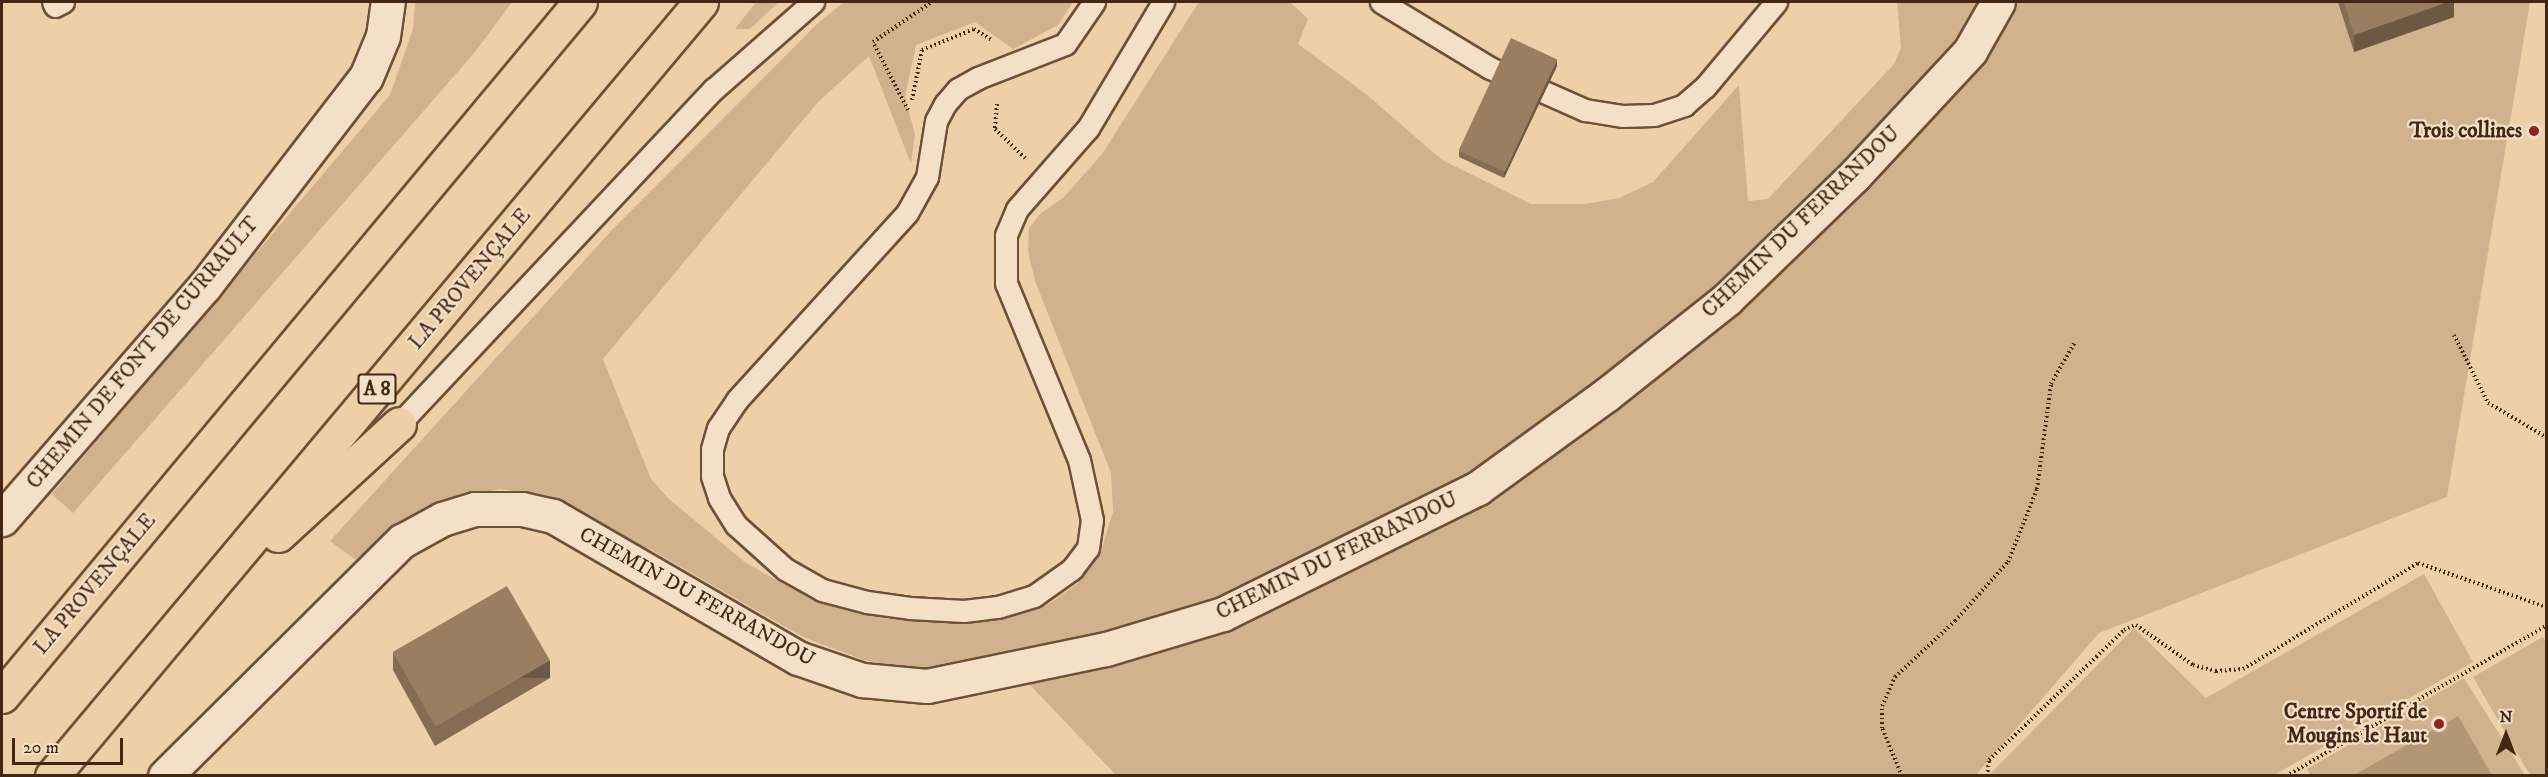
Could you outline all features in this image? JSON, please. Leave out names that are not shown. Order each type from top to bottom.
[{"type":"highway","points":[[498,99],[561,2]]},
{"type":"highway","name":"LA PROVENÇALE","points":[[2,696],[580,2]]},
{"type":"highway","name":"LA PROVENÇALE","points":[[52,776],[701,2]]},
{"type":"highway","points":[[184,621],[399,424]]},
{"type":"street","name":"CHEMIN DE FONT DE CURRAULT","points":[[2,519],[204,287],[366,77],[383,36],[388,2]]},
{"type":"street","name":"CHEMIN DU FERRANDOU","points":[[165,776],[402,541],[442,519],[475,509],[522,509],[553,516],[798,658],[862,680],[927,686],[1106,649],[1223,614],[1478,488],[1606,395],[1727,299],[1854,176],[1970,51],[1998,2]]},
{"type":"lane","points":[[53,2],[55,6],[63,2]]},
{"type":"lane","points":[[399,424],[714,89],[813,2]]},
{"type":"lane","points":[[1094,2],[1065,44],[978,78],[958,89],[945,104],[936,121],[927,177],[907,213],[737,400],[718,428],[712,448],[712,476],[719,498],[736,525],[785,569],[822,590],[867,602],[910,608],[964,612],[998,607],[1034,596],[1072,569],[1088,548],[1092,520],[1079,460],[1006,282],[1006,235],[1017,209],[1088,128],[1163,2]]},
{"type":"lane","points":[[1381,2],[1490,68],[1585,110],[1622,117],[1654,115],[1684,105],[1705,87],[1776,2]]},
{"type":"path","points":[[2454,334],[2488,403],[2547,437]]},
{"type":"path","points":[[1902,776],[1882,728],[1882,706],[1895,677],[1955,621],[2008,562],[2037,489],[2051,384],[2075,342]]},
{"type":"path","points":[[1987,776],[1989,760],[2124,630],[2136,625],[2193,665],[2216,671],[2243,669],[2418,563],[2547,606]]},
{"type":"path","points":[[2286,776],[2547,626]]},
{"type":"shaded area","points":[[415,2],[512,2],[475,52],[73,513],[52,494],[390,95],[413,29]]},
{"type":"shaded area","points":[[756,2],[779,2],[750,29],[735,29]]},
{"type":"shaded area","points":[[844,2],[1073,2],[1058,25],[1013,49],[975,22],[916,45],[905,97],[915,134],[911,164],[869,56],[818,102],[603,359],[651,479],[669,499],[746,563],[809,598],[837,608],[883,618],[960,623],[1014,616],[1049,604],[1077,584],[1101,551],[1113,512],[1111,473],[1035,281],[1028,251],[1029,228],[1041,213],[1063,198],[1102,154],[1199,2],[1290,2],[1308,19],[1298,44],[1366,94],[1442,160],[1531,204],[1585,204],[1619,198],[1653,182],[1739,85],[1748,201],[1768,199],[1894,64],[1901,48],[1897,2],[2530,2],[2447,497],[2099,633],[1976,775],[1116,775],[1006,660],[920,672],[864,660],[803,637],[653,551],[534,494],[500,489],[454,499],[360,563],[330,541],[611,231],[817,24]]},
{"type":"shaded area","points":[[2424,574],[2473,662],[2274,775],[1990,774],[2134,628],[2206,698]]},
{"type":"shaded area","points":[[2543,637],[2546,643],[2546,775],[2530,775],[2473,677]]},
{"type":"shaded area","name":"Centre Sportif de Mougins le Haut","points":[[2464,678],[2525,775],[2311,776],[2307,769]]},
{"type":"shaded area","points":[[2458,716],[2492,775],[2354,775]]},
{"type":"building","points":[[2344,2],[2448,2],[2354,35]]},
{"type":"building","points":[[1511,38],[1557,60],[1505,172],[1459,150]]},
{"type":"building","points":[[507,586],[550,660],[436,726],[393,652]]},
{"type":"place","name":"Trois collines","points":[[2534,131]]},
{"type":"place","name":"Centre Sportif de Mougins le Haut","points":[[2439,724]]}]
